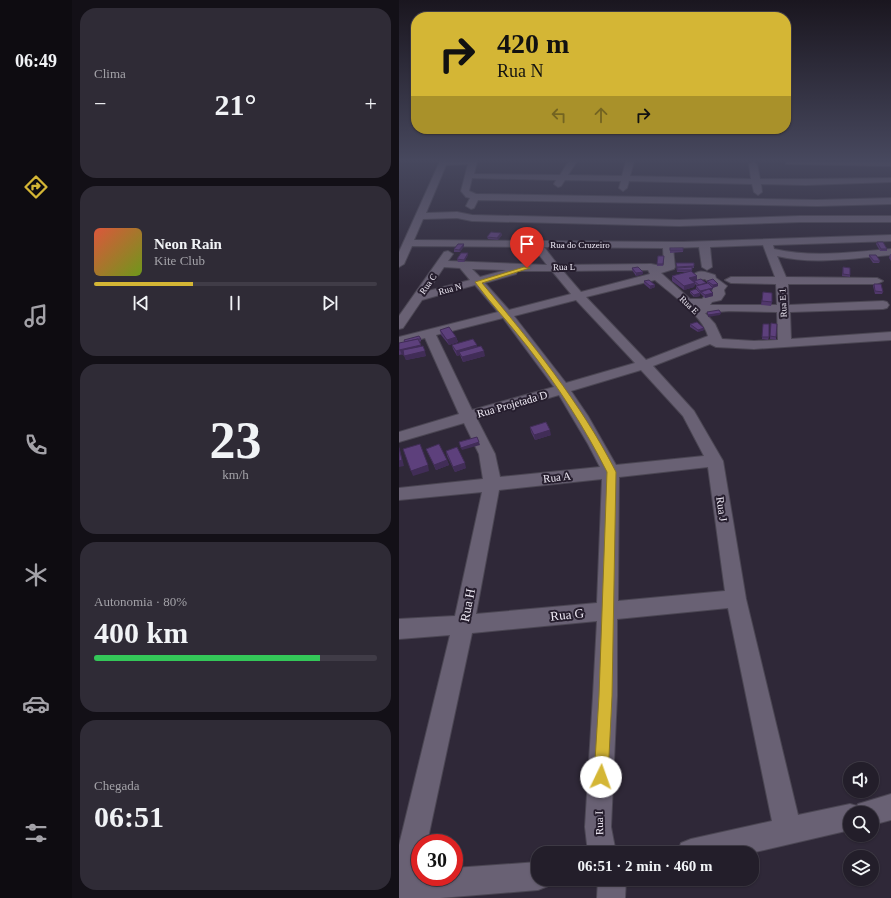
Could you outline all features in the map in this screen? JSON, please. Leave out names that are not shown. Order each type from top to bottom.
[{"type":"street","points":[[399,264],[406,240],[426,203]]},
{"type":"street","points":[[466,216],[472,203]]},
{"type":"street","points":[[554,203],[558,209]]},
{"type":"street","points":[[420,216],[466,216],[472,218],[558,209],[596,203]]},
{"type":"street","points":[[647,203],[753,221],[833,230],[891,219]]},
{"type":"street","points":[[673,203],[683,208],[697,203]]},
{"type":"street","points":[[558,209],[683,208],[738,203]]},
{"type":"street","points":[[748,203],[753,221]]},
{"type":"street","points":[[818,203],[833,230]]},
{"type":"street","name":"Rua do Cruzeiro","points":[[683,208],[704,244],[768,247],[833,230],[891,238]]},
{"type":"street","name":"Rua do Cruzeiro","points":[[406,240],[537,245],[668,244],[683,208]]},
{"type":"street","name":"Rua C","points":[[399,325],[443,264],[456,242]]},
{"type":"street","points":[[399,341],[579,295],[654,271],[670,268],[668,244]]},
{"type":"street","points":[[704,244],[707,267]]},
{"type":"street","name":"Rua J","points":[[537,245],[553,267],[681,403],[689,414],[715,461],[736,599],[788,832]]},
{"type":"street","name":"Rua do Cruzeiro","points":[[768,247],[782,254],[811,255],[891,252]]},
{"type":"street","name":"Rua E 1","points":[[768,247],[782,281],[785,343]]},
{"type":"street","name":"Rua L","points":[[443,264],[464,266],[527,268],[553,267],[654,271]]},
{"type":"street","name":"Rua I","points":[[464,266],[530,345],[597,443],[611,472],[605,696],[599,806],[599,839],[600,846]]},
{"type":"street","name":"Rua N","points":[[419,297],[527,268]]},
{"type":"street","name":"Rua E","points":[[654,271],[711,327],[715,338]]},
{"type":"street","points":[[690,305],[706,303],[708,300],[717,298],[719,294],[718,289],[721,286],[710,279],[711,277],[701,274],[697,276]]},
{"type":"street","points":[[731,280],[877,281]]},
{"type":"street","points":[[690,305],[703,310],[883,305]]},
{"type":"street","name":"Rua H","points":[[401,887],[463,625],[491,484],[491,469],[488,453],[468,416],[429,334]]},
{"type":"street","points":[[715,338],[716,342],[726,344],[754,345],[891,336]]},
{"type":"street","name":"Rua Projetada D","points":[[399,437],[644,365],[715,338]]},
{"type":"street","name":"Rua A","points":[[399,494],[715,461]]},
{"type":"street","name":"Rua G","points":[[399,629],[463,625],[736,599]]},
{"type":"street","points":[[879,810],[891,807]]},
{"type":"street","points":[[723,846],[843,819]]},
{"type":"street","points":[[401,887],[531,877]]},
{"type":"street","points":[[611,886],[611,898]]},
{"type":"building","points":[[491,232],[501,233],[497,238],[487,237]]},
{"type":"building","points":[[877,242],[883,242],[887,249],[881,249]]},
{"type":"building","points":[[458,244],[464,244],[459,250],[454,249]]},
{"type":"building","points":[[670,248],[683,248],[683,250],[670,250]]},
{"type":"building","points":[[461,253],[468,253],[464,260],[457,259]]},
{"type":"building","points":[[869,255],[876,255],[880,261],[874,261]]},
{"type":"building","points":[[658,256],[664,256],[663,264],[657,264]]},
{"type":"building","points":[[676,263],[694,263],[694,266],[677,267]]},
{"type":"building","points":[[638,267],[643,272],[636,273],[632,268]]},
{"type":"building","points":[[692,267],[692,270],[677,270],[677,268]]},
{"type":"building","points":[[843,267],[850,268],[850,275],[843,274]]},
{"type":"building","points":[[691,271],[697,276],[689,278],[695,283],[684,286],[672,276]]},
{"type":"building","points":[[701,279],[706,283],[699,285],[694,281]]},
{"type":"building","points":[[713,279],[718,284],[713,285],[707,281]]},
{"type":"building","points":[[649,280],[655,285],[650,286],[644,281]]},
{"type":"building","points":[[708,283],[713,288],[700,291],[696,286]]},
{"type":"building","points":[[874,284],[881,284],[883,292],[875,291]]},
{"type":"building","points":[[696,289],[700,293],[694,295],[690,291]]},
{"type":"building","points":[[709,289],[713,293],[705,295],[701,292]]},
{"type":"building","points":[[763,292],[772,293],[772,302],[762,301]]},
{"type":"building","points":[[719,310],[721,313],[708,315],[707,312]]},
{"type":"building","points":[[697,322],[704,328],[698,330],[690,324]]},
{"type":"building","points":[[771,323],[777,324],[776,337],[770,336]]},
{"type":"building","points":[[763,324],[769,324],[769,337],[762,337]]},
{"type":"building","points":[[449,327],[456,337],[447,340],[440,330]]},
{"type":"building","points":[[419,336],[421,339],[405,342],[404,340]]},
{"type":"building","points":[[418,339],[421,345],[399,350],[399,343]]},
{"type":"building","points":[[473,339],[477,345],[456,351],[452,345]]},
{"type":"building","points":[[423,346],[425,351],[404,356],[403,350]]},
{"type":"building","points":[[481,346],[484,351],[462,357],[459,352]]},
{"type":"building","points":[[546,422],[550,430],[534,435],[530,427]]},
{"type":"building","points":[[477,437],[479,442],[461,448],[459,442]]},
{"type":"building","points":[[420,444],[428,465],[411,471],[403,449]]},
{"type":"building","points":[[439,444],[447,460],[434,465],[426,449]]},
{"type":"building","points":[[457,447],[465,463],[453,467],[446,451]]},
{"type":"building","points":[[399,448],[402,460],[399,461]]},
{"type":"route","points":[[527,268],[478,282],[530,345],[562,390],[597,443],[611,472],[611,521],[601,777]]}]
